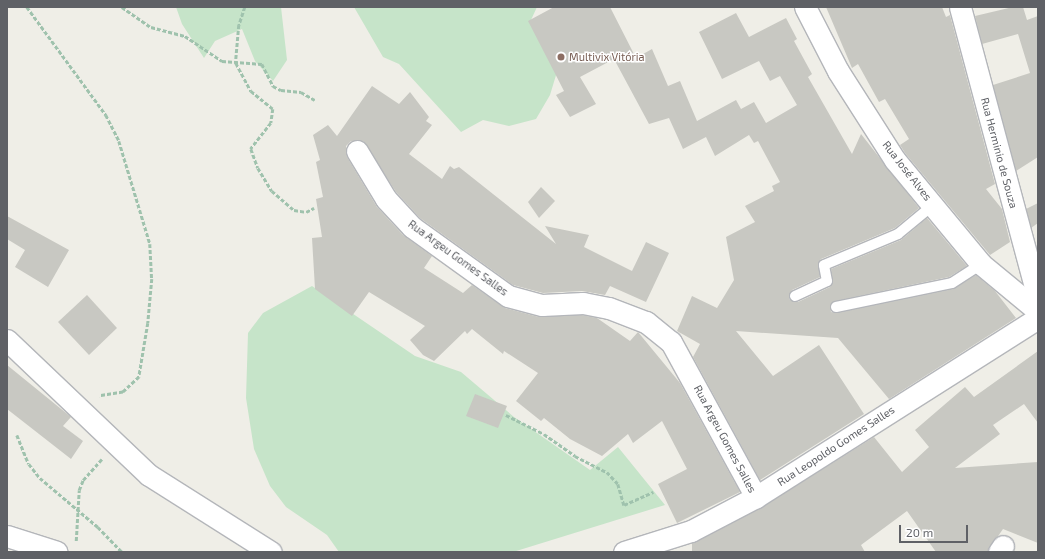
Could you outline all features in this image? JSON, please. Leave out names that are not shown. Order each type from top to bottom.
[{"type":"street","name":"Rua José Alves","points":[[805,7],[838,71],[891,154],[981,264],[1038,311]]},
{"type":"street","name":"Rua Herminio de Souza","points":[[961,7],[1038,299]]},
{"type":"street","name":"Rua Argeu Gomes Salles","points":[[357,151],[386,199],[412,227],[508,296],[542,305],[583,303],[609,308],[646,322],[671,342],[756,497]]},
{"type":"street","name":"Rua Leopoldo Gomes Salles","points":[[636,551],[691,531],[756,497],[1038,318]]},
{"type":"street","points":[[7,340],[75,402],[116,446],[149,475],[271,552]]},
{"type":"street","points":[[7,536],[64,549]]},
{"type":"lane","points":[[795,296],[827,281],[824,265],[898,234],[933,205]]},
{"type":"lane","points":[[836,307],[952,283],[981,264]]},
{"type":"path","points":[[27,7],[106,115],[118,141],[150,244],[152,280],[148,323],[139,377],[123,392],[75,402]]},
{"type":"path","points":[[122,7],[150,27],[185,36],[222,61],[262,64],[273,86],[281,90],[301,92],[315,100]]},
{"type":"path","points":[[245,7],[239,25],[236,63],[251,91],[273,109],[272,123],[251,149],[258,168],[272,191],[294,210],[306,212],[314,208]]},
{"type":"path","points":[[506,416],[538,430],[575,456],[606,472],[618,484],[624,505],[653,492]]},
{"type":"path","points":[[17,435],[27,460],[40,478],[122,552]]},
{"type":"path","points":[[64,549],[78,538],[78,511],[83,480],[108,449],[116,446]]},
{"type":"green space","points":[[176,7],[281,7],[287,60],[273,81],[255,61],[242,29],[215,41],[204,58],[182,24]]},
{"type":"green space","points":[[354,7],[537,7],[531,20],[560,62],[550,95],[536,119],[509,126],[483,120],[461,132],[399,64],[383,57]]},
{"type":"green space","points":[[312,286],[415,356],[461,372],[514,417],[590,470],[618,447],[665,505],[513,552],[339,552],[327,535],[286,507],[270,486],[254,449],[246,398],[248,333],[263,313]]},
{"type":"building","points":[[554,7],[610,7],[636,58],[652,49],[668,86],[680,81],[697,121],[736,100],[741,109],[754,102],[766,123],[797,105],[780,76],[770,81],[759,61],[722,79],[699,32],[736,13],[749,37],[786,18],[797,39],[794,41],[812,74],[808,77],[852,154],[861,134],[919,208],[895,228],[821,259],[818,264],[820,277],[792,290],[789,299],[798,302],[830,287],[833,282],[831,269],[901,240],[927,218],[967,266],[949,277],[835,301],[830,305],[831,312],[837,313],[953,289],[976,275],[995,291],[1016,318],[889,399],[838,338],[736,331],[773,376],[819,345],[864,414],[760,480],[693,357],[700,344],[677,331],[692,296],[717,308],[734,280],[726,237],[755,222],[745,206],[774,191],[772,186],[780,182],[758,141],[754,143],[749,135],[715,156],[706,137],[683,149],[669,118],[649,124],[614,59],[580,77],[596,104],[570,117],[556,95],[564,91],[528,21]]},
{"type":"building","points":[[826,7],[942,7],[946,17],[950,15],[995,184],[986,189],[1002,209],[1010,242],[990,255],[905,153],[900,145],[909,139],[885,99],[879,102],[858,64],[852,68]]},
{"type":"building","points":[[1013,7],[1023,7],[1027,20],[1038,16],[1038,157],[1016,171],[993,85],[1030,73],[1018,34],[982,44],[975,16]]},
{"type":"building","points":[[372,86],[399,104],[410,92],[429,117],[426,121],[432,125],[409,154],[442,179],[450,166],[454,169],[459,167],[556,244],[545,226],[589,235],[584,247],[632,271],[646,242],[669,253],[646,302],[610,286],[605,295],[582,291],[543,293],[513,285],[420,218],[396,192],[363,141],[351,141],[346,146],[347,157],[377,207],[403,235],[432,256],[424,268],[463,293],[472,285],[505,308],[539,317],[582,315],[597,318],[630,341],[638,332],[680,383],[740,492],[677,523],[658,484],[687,469],[662,421],[633,443],[628,434],[602,456],[570,439],[544,418],[541,421],[516,401],[538,373],[504,351],[503,354],[472,329],[467,334],[465,331],[434,361],[423,355],[410,340],[425,326],[369,292],[352,316],[315,289],[312,238],[322,237],[316,199],[323,197],[316,162],[320,160],[313,135],[328,125],[337,136]]},
{"type":"building","points":[[541,187],[555,201],[539,218],[528,202]]},
{"type":"building","points":[[1038,203],[1038,223],[1031,228],[1026,209]]},
{"type":"building","points":[[7,216],[69,250],[48,287],[15,267],[25,250],[7,239]]},
{"type":"building","points":[[87,295],[117,328],[89,355],[58,322]]},
{"type":"building","points":[[1038,351],[1038,423],[1024,404],[993,425],[1000,434],[955,468],[1038,462],[1038,543],[1003,529],[987,552],[936,552],[907,511],[861,545],[865,552],[692,552],[692,543],[762,507],[874,437],[902,472],[929,447],[915,430],[965,387],[974,397]]},
{"type":"building","points":[[7,365],[71,417],[63,426],[83,441],[71,459],[7,409]]},
{"type":"building","points":[[475,394],[507,406],[498,428],[466,416]]},
{"type":"place","name":"Multivix Vitória","points":[[561,57]]}]
